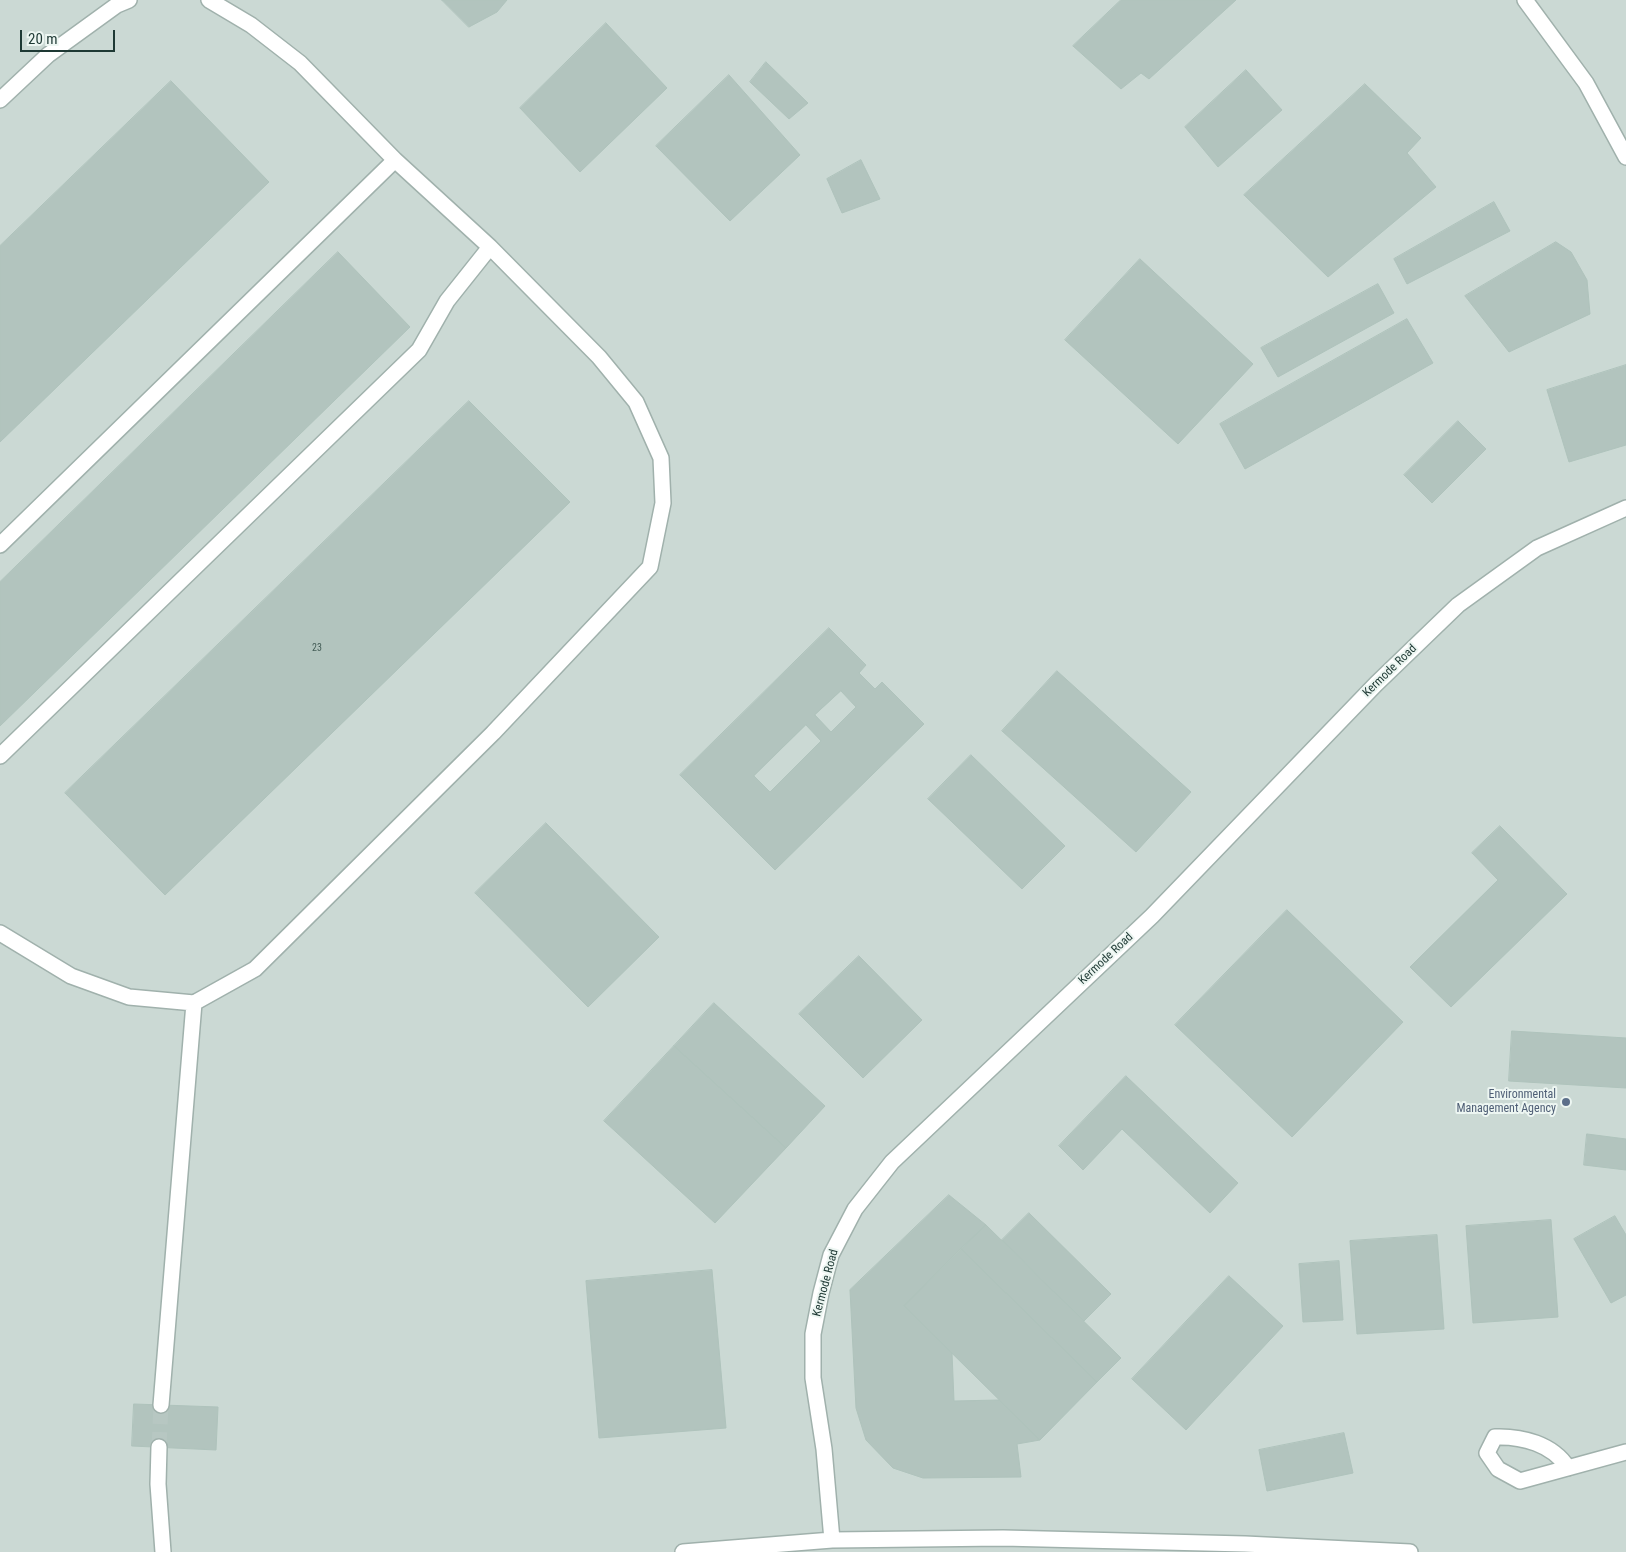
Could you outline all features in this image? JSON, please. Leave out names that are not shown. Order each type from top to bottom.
[{"type":"street","points":[[0,100],[48,55],[117,5],[129,0]]},
{"type":"street","points":[[0,933],[71,976],[129,996],[194,1003],[255,969],[493,733],[650,567],[663,503],[661,458],[636,402],[599,356],[490,247],[395,160],[300,63],[251,25],[209,0]]},
{"type":"street","points":[[1525,0],[1586,82],[1626,157]]},
{"type":"street","points":[[0,546],[395,160]]},
{"type":"street","points":[[0,756],[419,350],[447,300],[490,247]]},
{"type":"street","name":"Kermode Road","points":[[832,1540],[824,1449],[813,1378],[813,1334],[831,1254],[855,1209],[892,1162],[1152,916],[1376,684],[1458,605],[1537,548],[1626,508]]},
{"type":"street","points":[[161,1404],[194,1003]]},
{"type":"street","points":[[1568,1468],[1561,1457],[1538,1443],[1510,1436],[1495,1438],[1487,1452],[1498,1469],[1520,1481],[1568,1468],[1626,1452]]},
{"type":"street","points":[[159,1447],[158,1484],[163,1552]]},
{"type":"street","points":[[683,1552],[832,1540],[1002,1538],[1245,1544],[1410,1552]]},
{"type":"shaded area","points":[[0,0],[1626,0],[1626,1552],[0,1552]]},
{"type":"building","points":[[442,0],[507,0],[497,12],[469,27]]},
{"type":"building","points":[[1121,0],[1236,0],[1149,79],[1141,73],[1121,89],[1073,46]]},
{"type":"building","points":[[606,23],[667,88],[580,172],[520,108]]},
{"type":"building","points":[[766,62],[808,103],[789,119],[750,82]]},
{"type":"building","points":[[1246,70],[1282,110],[1218,167],[1185,127]]},
{"type":"building","points":[[729,75],[800,155],[730,221],[656,146]]},
{"type":"building","points":[[171,81],[269,182],[0,442],[0,246]]},
{"type":"building","points":[[1365,84],[1421,138],[1407,153],[1436,187],[1328,277],[1244,195]]},
{"type":"building","points":[[861,160],[880,199],[842,213],[827,179]]},
{"type":"building","points":[[1494,202],[1510,231],[1407,284],[1394,259]]},
{"type":"building","points":[[1556,242],[1571,252],[1587,280],[1590,314],[1509,352],[1465,296]]},
{"type":"building","points":[[338,252],[410,327],[0,726],[0,582]]},
{"type":"building","points":[[1140,259],[1253,364],[1178,444],[1065,340]]},
{"type":"building","points":[[1378,284],[1394,313],[1278,377],[1261,348]]},
{"type":"building","points":[[1407,319],[1433,363],[1245,469],[1220,424]]},
{"type":"building","points":[[1626,365],[1626,445],[1569,462],[1547,390]]},
{"type":"building","points":[[469,401],[570,502],[165,895],[65,793]]},
{"type":"building","points":[[1458,421],[1486,449],[1432,503],[1404,475]]},
{"type":"building","points":[[829,628],[866,665],[859,673],[875,689],[882,682],[924,724],[775,870],[680,775]],"holes":[[[841,691],[856,707],[831,732],[815,715]],[[806,725],[821,741],[770,792],[754,776]]]},
{"type":"building","points":[[1057,671],[1191,792],[1136,852],[1002,731]]},
{"type":"building","points":[[971,755],[1065,846],[1022,889],[928,799]]},
{"type":"building","points":[[546,823],[659,937],[588,1007],[475,893]]},
{"type":"building","points":[[1500,826],[1567,894],[1451,1007],[1410,967],[1498,880],[1472,853]]},
{"type":"building","points":[[1287,910],[1403,1022],[1292,1137],[1175,1025]]},
{"type":"building","points":[[859,956],[922,1020],[863,1078],[799,1014]]},
{"type":"building","points":[[714,1003],[825,1106],[786,1148],[674,1046]]},
{"type":"building","points":[[1512,1031],[1626,1038],[1626,1088],[1509,1081]]},
{"type":"building","points":[[674,1046],[786,1148],[715,1223],[604,1121]]},
{"type":"building","points":[[1126,1076],[1238,1183],[1210,1213],[1122,1129],[1083,1170],[1059,1146]]},
{"type":"building","points":[[1587,1134],[1626,1139],[1626,1170],[1584,1165]]},
{"type":"building","points":[[949,1195],[986,1225],[904,1306],[952,1353],[954,1401],[999,1400],[1040,1440],[1017,1444],[1021,1477],[923,1478],[893,1468],[866,1440],[856,1408],[850,1290]]},
{"type":"building","points":[[1029,1213],[1111,1294],[1084,1321],[1002,1240]]},
{"type":"building","points":[[1615,1216],[1626,1235],[1626,1295],[1611,1303],[1574,1239]]},
{"type":"building","points":[[1551,1220],[1558,1317],[1473,1323],[1466,1226]]},
{"type":"building","points":[[986,1225],[1121,1358],[1097,1382],[961,1249]]},
{"type":"building","points":[[1437,1235],[1444,1329],[1357,1334],[1350,1241]]},
{"type":"building","points":[[961,1249],[1097,1382],[1040,1440],[904,1306]]},
{"type":"building","points":[[1339,1261],[1343,1320],[1303,1322],[1299,1264]]},
{"type":"building","points":[[712,1270],[726,1428],[599,1438],[586,1281]]},
{"type":"building","points":[[1229,1276],[1283,1326],[1186,1430],[1132,1379]]},
{"type":"building","points":[[134,1404],[218,1407],[216,1450],[132,1446]]},
{"type":"building","points":[[1344,1433],[1353,1473],[1267,1491],[1259,1450]]},
{"type":"tunnel","points":[[159,1447],[161,1405]]},
{"type":"place","name":"Environmental Management Agency","points":[[1566,1102]]}]
